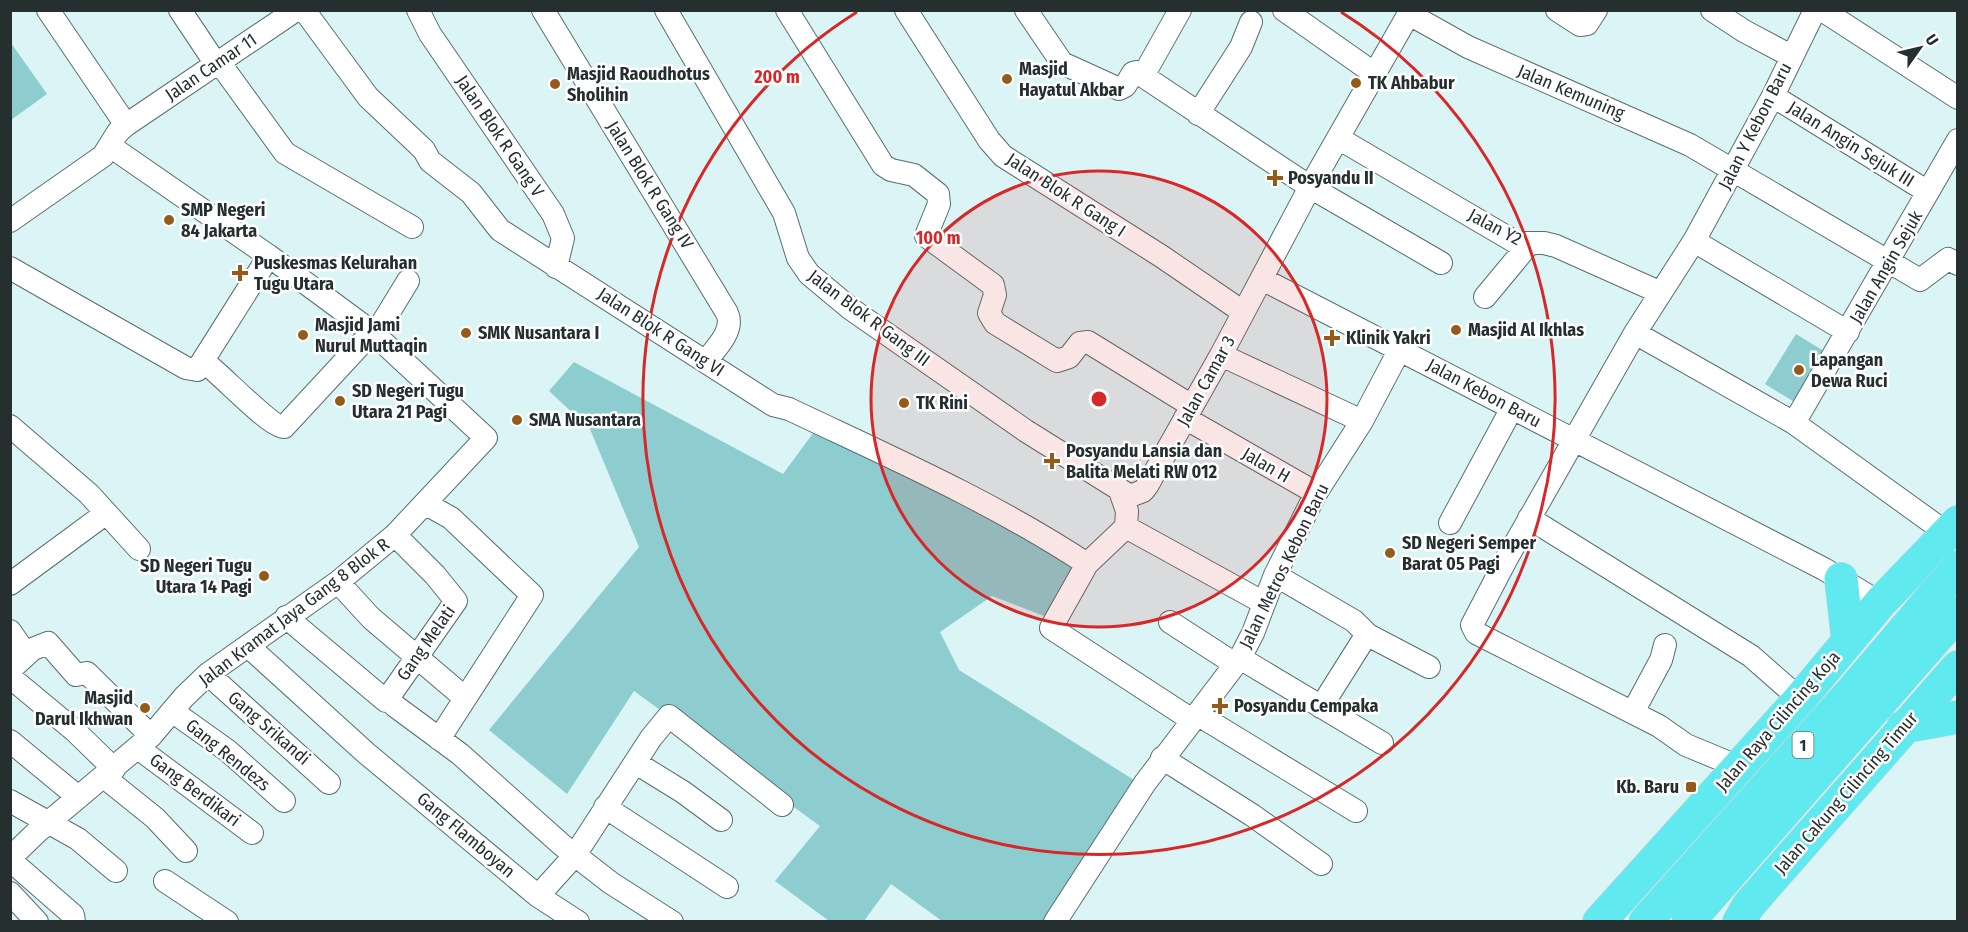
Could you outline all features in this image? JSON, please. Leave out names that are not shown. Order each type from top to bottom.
[{"type":"highway","name":"Jalan Raya Cilincing Koja","points":[[1599,921],[1824,670],[1872,622],[1953,528]]},
{"type":"highway","name":"1","points":[[1646,921],[1853,690],[1958,567]]},
{"type":"highway","points":[[1841,579],[1872,622]]},
{"type":"highway","name":"1","points":[[1688,921],[1958,613]]},
{"type":"highway","name":"Jalan Cakung Cilincing Timur","points":[[1738,916],[1898,732],[1958,667]]},
{"type":"highway","points":[[1824,670],[1846,674],[1888,713],[1898,732],[1958,717]]},
{"type":"street","points":[[48,10],[126,125]]},
{"type":"street","points":[[180,10],[285,153],[412,227]]},
{"type":"street","name":"Jalan Camar 11","points":[[10,221],[103,156],[118,132],[126,125],[296,10]]},
{"type":"street","name":"Jalan Blok R Gang VI","points":[[304,10],[359,87],[424,150],[430,161],[471,193],[500,230],[556,267],[585,282],[773,405],[789,409],[926,473],[1004,514],[1087,564]]},
{"type":"street","name":"Jalan Blok R Gang V","points":[[418,10],[430,34],[553,214],[563,238],[556,267]]},
{"type":"street","name":"Jalan Blok R Gang IV","points":[[543,10],[685,239],[730,319],[726,333],[706,361]]},
{"type":"street","name":"Jalan Blok R Gang III","points":[[666,10],[784,213],[798,258],[809,274],[851,309],[928,363],[1120,490]]},
{"type":"street","name":"Jalan H","points":[[787,10],[883,165],[891,170],[914,175],[938,194],[939,204],[926,236],[993,285],[996,295],[989,313],[995,323],[1057,361],[1069,357],[1080,343],[1088,342],[1189,412],[1316,493]]},
{"type":"street","name":"Jalan Blok R Gang I","points":[[906,10],[989,140],[1003,156],[1161,256],[1243,312]]},
{"type":"street","points":[[1026,10],[1062,63],[1115,88],[1122,88],[1133,73],[1143,76],[1310,188],[1441,263]]},
{"type":"street","points":[[1143,76],[1180,10]]},
{"type":"street","points":[[1284,10],[1375,74]]},
{"type":"street","points":[[1557,10],[1580,25],[1587,24],[1596,10]]},
{"type":"street","points":[[1712,10],[1744,32],[1791,56]]},
{"type":"street","name":"Jalan Y Kebon Baru","points":[[1659,292],[1694,241],[1773,96],[1815,10]]},
{"type":"street","points":[[1822,10],[1958,98]]},
{"type":"street","points":[[1262,279],[1310,188],[1410,12]]},
{"type":"street","name":"Jalan Kemuning","points":[[1410,12],[1468,46],[1690,145],[1732,172],[1920,280],[1948,259],[1958,264]]},
{"type":"street","points":[[1198,114],[1227,72],[1251,22]]},
{"type":"street","name":"Jalan Angin Sejuk III","points":[[1773,96],[1928,192]]},
{"type":"street","name":"Jalan Y2","points":[[1338,138],[1517,243],[1544,243],[1557,246],[1659,292]]},
{"type":"street","name":"Jalan Angin Sejuk","points":[[1794,423],[1958,140]]},
{"type":"street","name":"Jalan Kramat Jaya Gang 8 Blok R","points":[[10,859],[36,832],[50,823],[145,742],[208,674],[338,582],[395,535],[486,437],[374,334],[269,256],[110,146]]},
{"type":"street","points":[[1694,241],[1848,332]]},
{"type":"street","points":[[1485,297],[1529,244]]},
{"type":"street","points":[[10,268],[186,368],[197,370],[269,256]]},
{"type":"street","name":"Jalan Camar 3","points":[[1120,490],[1130,496],[1143,491],[1262,279]]},
{"type":"street","name":"Jalan Kebon Baru","points":[[1262,279],[1841,579],[1872,622]]},
{"type":"street","points":[[204,362],[224,376],[272,423],[284,427],[374,334],[408,281]]},
{"type":"street","points":[[1659,292],[1576,441],[1529,518],[1472,625],[1473,630],[1659,726],[1686,745],[1739,767]]},
{"type":"street","points":[[1635,333],[1794,423],[1953,528]]},
{"type":"street","name":"Jalan Metros Kebon Baru","points":[[1055,921],[1162,758],[1237,661],[1253,633],[1275,575],[1316,493],[1362,421],[1400,349]]},
{"type":"street","points":[[1221,355],[1362,421]]},
{"type":"street","points":[[1450,523],[1512,408]]},
{"type":"street","points":[[10,426],[89,494],[139,549]]},
{"type":"street","points":[[1120,490],[1126,506],[1126,527],[1087,564],[1052,629],[1194,717],[1356,810]]},
{"type":"street","points":[[426,504],[451,518],[514,577],[529,592],[531,598],[439,739]]},
{"type":"street","points":[[10,584],[105,514]]},
{"type":"street","points":[[1529,518],[1751,656],[1800,699]]},
{"type":"street","points":[[1126,527],[1264,603]]},
{"type":"street","name":"Gang Melati","points":[[390,704],[416,658],[456,601],[435,575],[395,535]]},
{"type":"street","points":[[1275,575],[1354,621],[1367,634],[1429,667]]},
{"type":"street","points":[[338,582],[371,618],[465,698]]},
{"type":"street","points":[[286,617],[390,704],[460,754],[575,855],[611,883],[672,921]]},
{"type":"street","points":[[1170,622],[1382,743]]},
{"type":"street","points":[[10,631],[18,662]]},
{"type":"street","points":[[1321,707],[1367,634]]},
{"type":"street","name":"Gang Berdikari","points":[[18,662],[48,643],[76,674],[87,674],[145,742],[252,833]]},
{"type":"street","points":[[1633,712],[1660,660],[1665,645]]},
{"type":"street","name":"Gang Flamboyan","points":[[248,646],[366,753],[538,896],[578,921]]},
{"type":"street","name":"Gang Srikandi","points":[[208,674],[298,752],[329,783]]},
{"type":"street","points":[[10,677],[75,731],[109,773],[186,851]]},
{"type":"street","name":"Gang Rendezs","points":[[172,711],[228,751],[284,801]]},
{"type":"street","points":[[538,896],[575,855],[651,738],[669,716],[782,805]]},
{"type":"street","points":[[10,741],[78,797]]},
{"type":"street","points":[[1162,758],[1252,814],[1321,864]]},
{"type":"street","points":[[636,763],[683,792],[721,820]]},
{"type":"street","points":[[10,801],[78,839],[116,871]]},
{"type":"street","points":[[605,807],[727,887]]},
{"type":"street","points":[[10,859],[74,915],[74,921]]},
{"type":"street","points":[[165,880],[227,921]]},
{"type":"street","points":[[10,893],[37,921]]},
{"type":"shaded area","points":[[11,43],[47,94],[10,120]]},
{"type":"shaded area","name":"Lapangan Dewa Ruci","points":[[1796,334],[1832,356],[1801,406],[1765,384]]},
{"type":"shaded area","points":[[574,362],[783,474],[822,421],[1090,557],[1044,616],[992,596],[940,632],[959,670],[1142,785],[1053,921],[942,921],[891,884],[864,921],[829,921],[775,881],[820,826],[634,691],[567,794],[489,730],[639,547],[590,429],[549,391]]},
{"type":"place","name":"Masjid Hayatul Akbar","points":[[1007,79]]},
{"type":"place","name":"TK Ahbabur","points":[[1356,83]]},
{"type":"place","name":"Masjid Raoudhotus Sholihin","points":[[555,84]]},
{"type":"place","name":"Posyandu II","points":[[1275,178]]},
{"type":"place","name":"SMP Negeri 84 Jakarta","points":[[169,220]]},
{"type":"place","name":"Puskesmas Kelurahan Tugu Utara","points":[[240,273]]},
{"type":"place","name":"Masjid Al Ikhlas","points":[[1456,330]]},
{"type":"place","name":"SMK Nusantara I","points":[[466,333]]},
{"type":"place","name":"Masjid Jami Nurul Muttaqin","points":[[303,335]]},
{"type":"place","name":"Klinik Yakri","points":[[1332,338]]},
{"type":"place","name":"Lapangan Dewa Ruci","points":[[1799,370]]},
{"type":"place","name":"SD Negeri Tugu Utara 21 Pagi","points":[[340,401]]},
{"type":"place","name":"TK Rini","points":[[904,403]]},
{"type":"place","name":"SMA Nusantara","points":[[517,420]]},
{"type":"place","name":"Posyandu Lansia dan Balita Melati RW 012","points":[[1052,461]]},
{"type":"place","name":"SD Negeri Semper Barat 05 Pagi","points":[[1390,553]]},
{"type":"place","name":"SD Negeri Tugu Utara 14 Pagi","points":[[264,576]]},
{"type":"place","name":"Posyandu Cempaka","points":[[1220,706]]},
{"type":"place","name":"Masjid Darul Ikhwan","points":[[145,708]]},
{"type":"place","name":"Kb. Baru","points":[[1691,787]]}]
